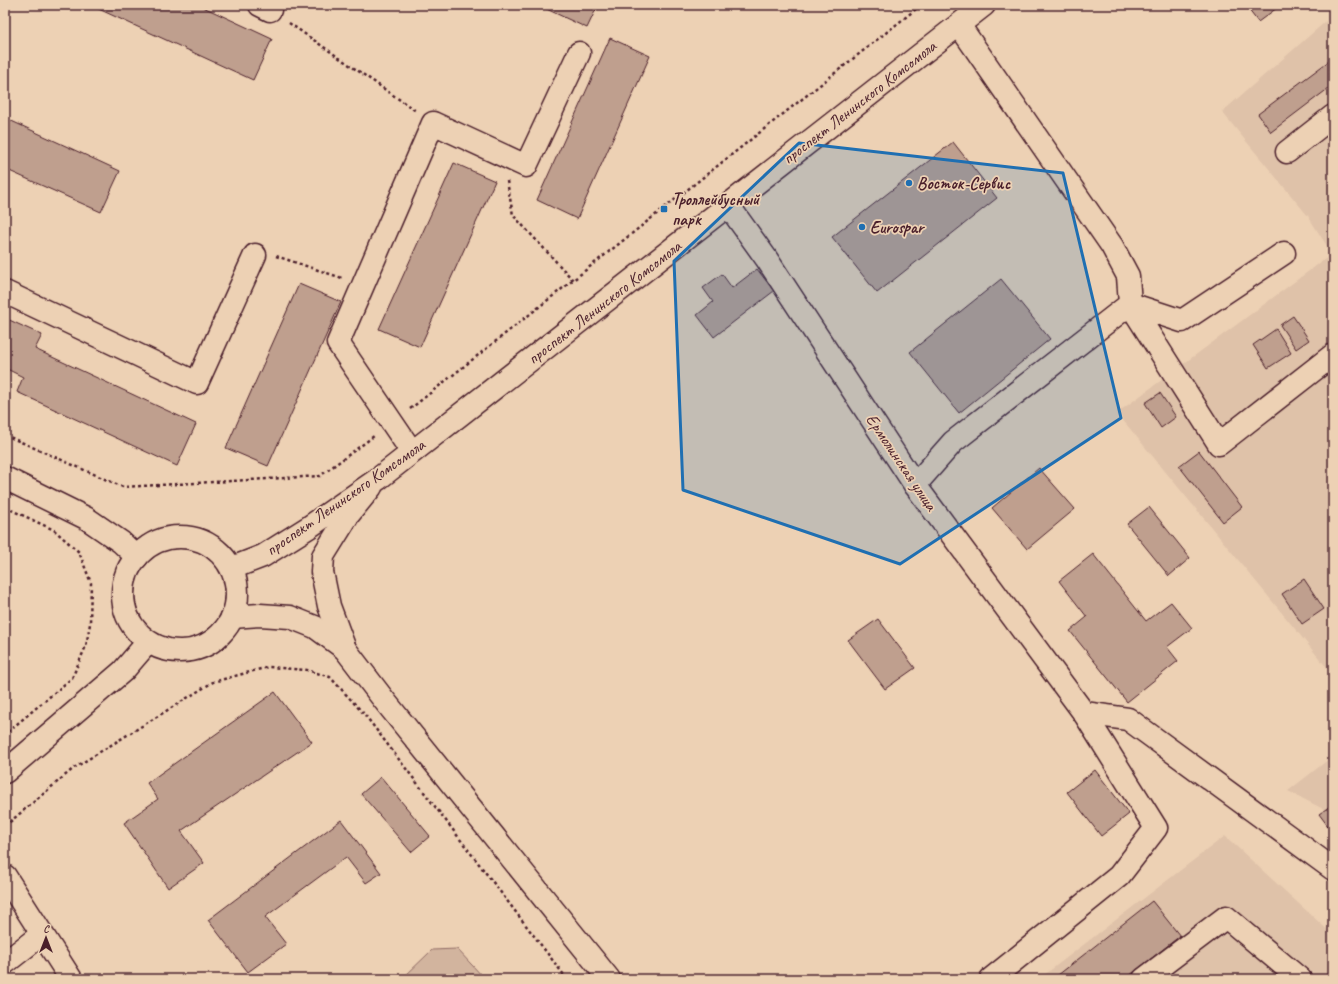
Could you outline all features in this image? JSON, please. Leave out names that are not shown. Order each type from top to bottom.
[{"type":"street","name":"проспект Ленинского Комсомола","points":[[232,568],[263,556],[309,527],[378,479],[984,5]]},
{"type":"street","points":[[959,24],[1112,246],[1128,276],[1130,304],[1219,444],[1333,355]]},
{"type":"street","points":[[412,452],[338,343],[433,123],[526,166],[579,53]]},
{"type":"street","points":[[1287,152],[1333,116]]},
{"type":"street","name":"Ермолинская улица","points":[[728,205],[766,258],[915,485],[1084,713],[1156,828],[1119,876],[991,979]]},
{"type":"street","points":[[1130,304],[1182,321],[1284,253]]},
{"type":"street","points":[[5,292],[197,383],[255,255]]},
{"type":"street","points":[[915,485],[953,442],[1130,304]]},
{"type":"street","points":[[5,478],[86,518],[121,542],[137,557]]},
{"type":"street","points":[[345,649],[329,606],[322,572],[323,556],[349,514],[378,479]]},
{"type":"street","points":[[187,537],[205,542],[221,553],[232,568],[237,582],[238,598],[230,625],[220,636],[204,647],[185,652],[166,650],[148,642],[136,631],[130,622],[123,602],[123,586],[128,570],[137,557],[151,545],[169,538],[187,537]]},
{"type":"street","points":[[232,617],[260,615],[290,617],[315,627],[345,649],[384,700],[609,979]]},
{"type":"street","points":[[5,772],[123,671],[148,642]]},
{"type":"street","points":[[1084,713],[1128,719],[1333,869]]},
{"type":"street","points":[[5,876],[70,979]]},
{"type":"street","points":[[1144,979],[1226,917],[1300,979]]},
{"type":"street","points":[[5,963],[42,934]]},
{"type":"path","points":[[5,435],[123,487],[320,476],[392,423],[921,5]]},
{"type":"path","points":[[265,7],[433,123]]},
{"type":"path","points":[[503,155],[513,216],[573,280]]},
{"type":"path","points":[[255,255],[279,257],[363,286]]},
{"type":"path","points":[[5,507],[54,530],[79,552],[91,583],[90,624],[86,646],[72,678],[5,734]]},
{"type":"path","points":[[5,826],[74,768],[214,682],[268,667],[307,670],[330,677],[365,715],[567,979]]},
{"type":"path","points":[[365,715],[384,700]]},
{"type":"highlighted area","points":[[799,143],[1063,173],[1121,418],[900,564],[683,490],[674,261]]},
{"type":"shaded area","points":[[1333,15],[1333,675],[1117,413],[1332,254],[1308,216],[1222,112]]},
{"type":"shaded area","points":[[1333,756],[1333,814],[1288,791]]},
{"type":"shaded area","points":[[1225,836],[1333,935],[1333,979],[1039,979]]},
{"type":"shaded area","points":[[457,949],[485,979],[402,979],[432,950]]},
{"type":"building","points":[[90,5],[199,5],[272,39],[253,80]]},
{"type":"building","points":[[538,5],[598,5],[587,28]]},
{"type":"building","points":[[1245,5],[1281,5],[1258,22]]},
{"type":"building","points":[[610,38],[650,56],[577,219],[537,200]]},
{"type":"building","points":[[1333,58],[1333,85],[1271,132],[1258,114]]},
{"type":"building","points":[[5,118],[120,171],[101,212],[5,169]]},
{"type":"building","points":[[953,142],[997,198],[877,293],[832,237]]},
{"type":"building","points":[[454,163],[495,181],[420,347],[379,329]]},
{"type":"building","points":[[757,269],[774,291],[714,337],[697,315],[713,302],[703,288],[722,274],[732,288]]},
{"type":"building","points":[[1001,279],[1050,339],[959,413],[910,352]]},
{"type":"building","points":[[299,284],[341,302],[268,466],[226,448]]},
{"type":"building","points":[[1293,316],[1309,340],[1296,349],[1280,325]]},
{"type":"building","points":[[5,318],[42,335],[35,349],[196,424],[177,466],[17,392],[23,377],[5,368]]},
{"type":"building","points":[[1276,329],[1291,353],[1268,368],[1253,345]]},
{"type":"building","points":[[1160,393],[1176,417],[1161,428],[1145,403]]},
{"type":"building","points":[[1199,451],[1242,507],[1223,522],[1179,466]]},
{"type":"building","points":[[1039,468],[1075,509],[1027,549],[992,508]]},
{"type":"building","points":[[1149,507],[1190,558],[1169,576],[1127,524]]},
{"type":"building","points":[[1093,554],[1146,621],[1171,602],[1192,628],[1167,647],[1178,661],[1127,702],[1070,631],[1087,617],[1059,581]]},
{"type":"building","points":[[1304,579],[1324,609],[1302,624],[1282,594]]},
{"type":"building","points":[[878,619],[915,668],[885,689],[848,640]]},
{"type":"building","points":[[275,692],[312,742],[181,831],[204,863],[168,888],[124,823],[158,799],[147,783]]},
{"type":"building","points":[[1095,770],[1129,814],[1101,836],[1067,792]]},
{"type":"building","points":[[381,777],[430,836],[411,852],[361,794]]},
{"type":"building","points":[[1333,804],[1333,833],[1319,814]]},
{"type":"building","points":[[341,820],[381,873],[366,883],[346,857],[265,917],[286,944],[248,972],[208,920]]},
{"type":"building","points":[[1152,901],[1180,936],[1125,979],[1053,979]]},
{"type":"place","name":"Восток-Сервис","points":[[909,183]]},
{"type":"place","name":"Троллейбусный парк","points":[[664,209]]},
{"type":"place","name":"Eurospar","points":[[862,227]]}]
